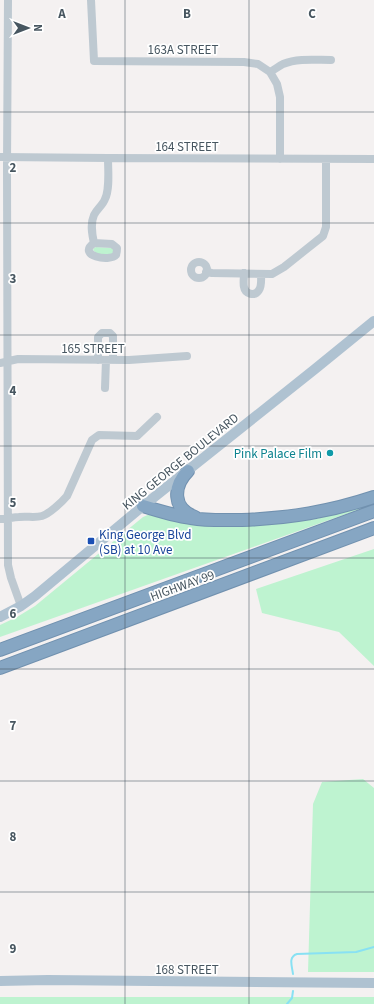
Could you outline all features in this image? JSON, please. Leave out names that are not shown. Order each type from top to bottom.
[{"type":"highway","points":[[188,471],[182,477],[178,486],[177,498],[179,504],[186,513],[190,515],[212,520]]},
{"type":"highway","points":[[143,506],[189,518],[212,520],[268,519],[301,515],[336,508],[374,497]]},
{"type":"highway","name":"HIGHWAY 99","points":[[1,650],[374,511]]},
{"type":"highway","name":"HIGHWAY 99","points":[[0,668],[374,528]]},
{"type":"highway","points":[[0,671],[59,646]]},
{"type":"main road","name":"KING GEORGE BOULEVARD","points":[[0,617],[21,606],[35,596],[143,506],[374,321]]},
{"type":"main road","name":"168 STREET","points":[[0,981],[48,980],[374,983]]},
{"type":"street","points":[[8,0],[3,156],[4,519],[8,565],[21,606]]},
{"type":"street","name":"163A STREET","points":[[91,0],[94,61],[244,62],[258,64],[270,72]]},
{"type":"street","points":[[280,158],[280,98],[277,84],[270,72],[283,64],[293,61],[331,60]]},
{"type":"street","name":"164 STREET","points":[[3,156],[374,159]]},
{"type":"street","points":[[94,243],[92,224],[94,216],[106,199],[108,187],[108,158]]},
{"type":"street","points":[[206,272],[272,274],[284,268],[323,236],[326,227],[326,159]]},
{"type":"street","points":[[244,273],[244,288],[247,292],[252,294],[257,292],[260,288],[261,274]]},
{"type":"street","name":"165 STREET","points":[[4,362],[18,359],[129,360],[187,356]]},
{"type":"street","points":[[105,388],[106,360]]},
{"type":"street","points":[[4,519],[43,516],[66,496],[92,440],[99,435],[137,436],[157,417]]},
{"type":"green space","points":[[96,247],[112,248],[114,251],[112,254],[97,254],[93,250]]},
{"type":"green space","points":[[374,503],[0,637],[0,625],[35,606],[143,517],[150,514],[294,521],[316,519]]},
{"type":"green space","points":[[374,549],[374,666],[339,632],[262,613],[256,589]]},
{"type":"green space","points":[[363,779],[374,788],[374,972],[308,972],[313,804],[322,782]]},
{"type":"green space","points":[[0,997],[374,997],[374,1004],[0,1004]]},
{"type":"waterway","points":[[293,974],[291,965],[292,957],[294,955],[356,952],[374,947]]},
{"type":"waterway","points":[[287,1004],[292,998],[293,991]]},
{"type":"place","name":"Pink Palace Film","points":[[330,453]]},
{"type":"place","name":"King George Blvd (SB) at 10 Ave","points":[[91,541]]}]
